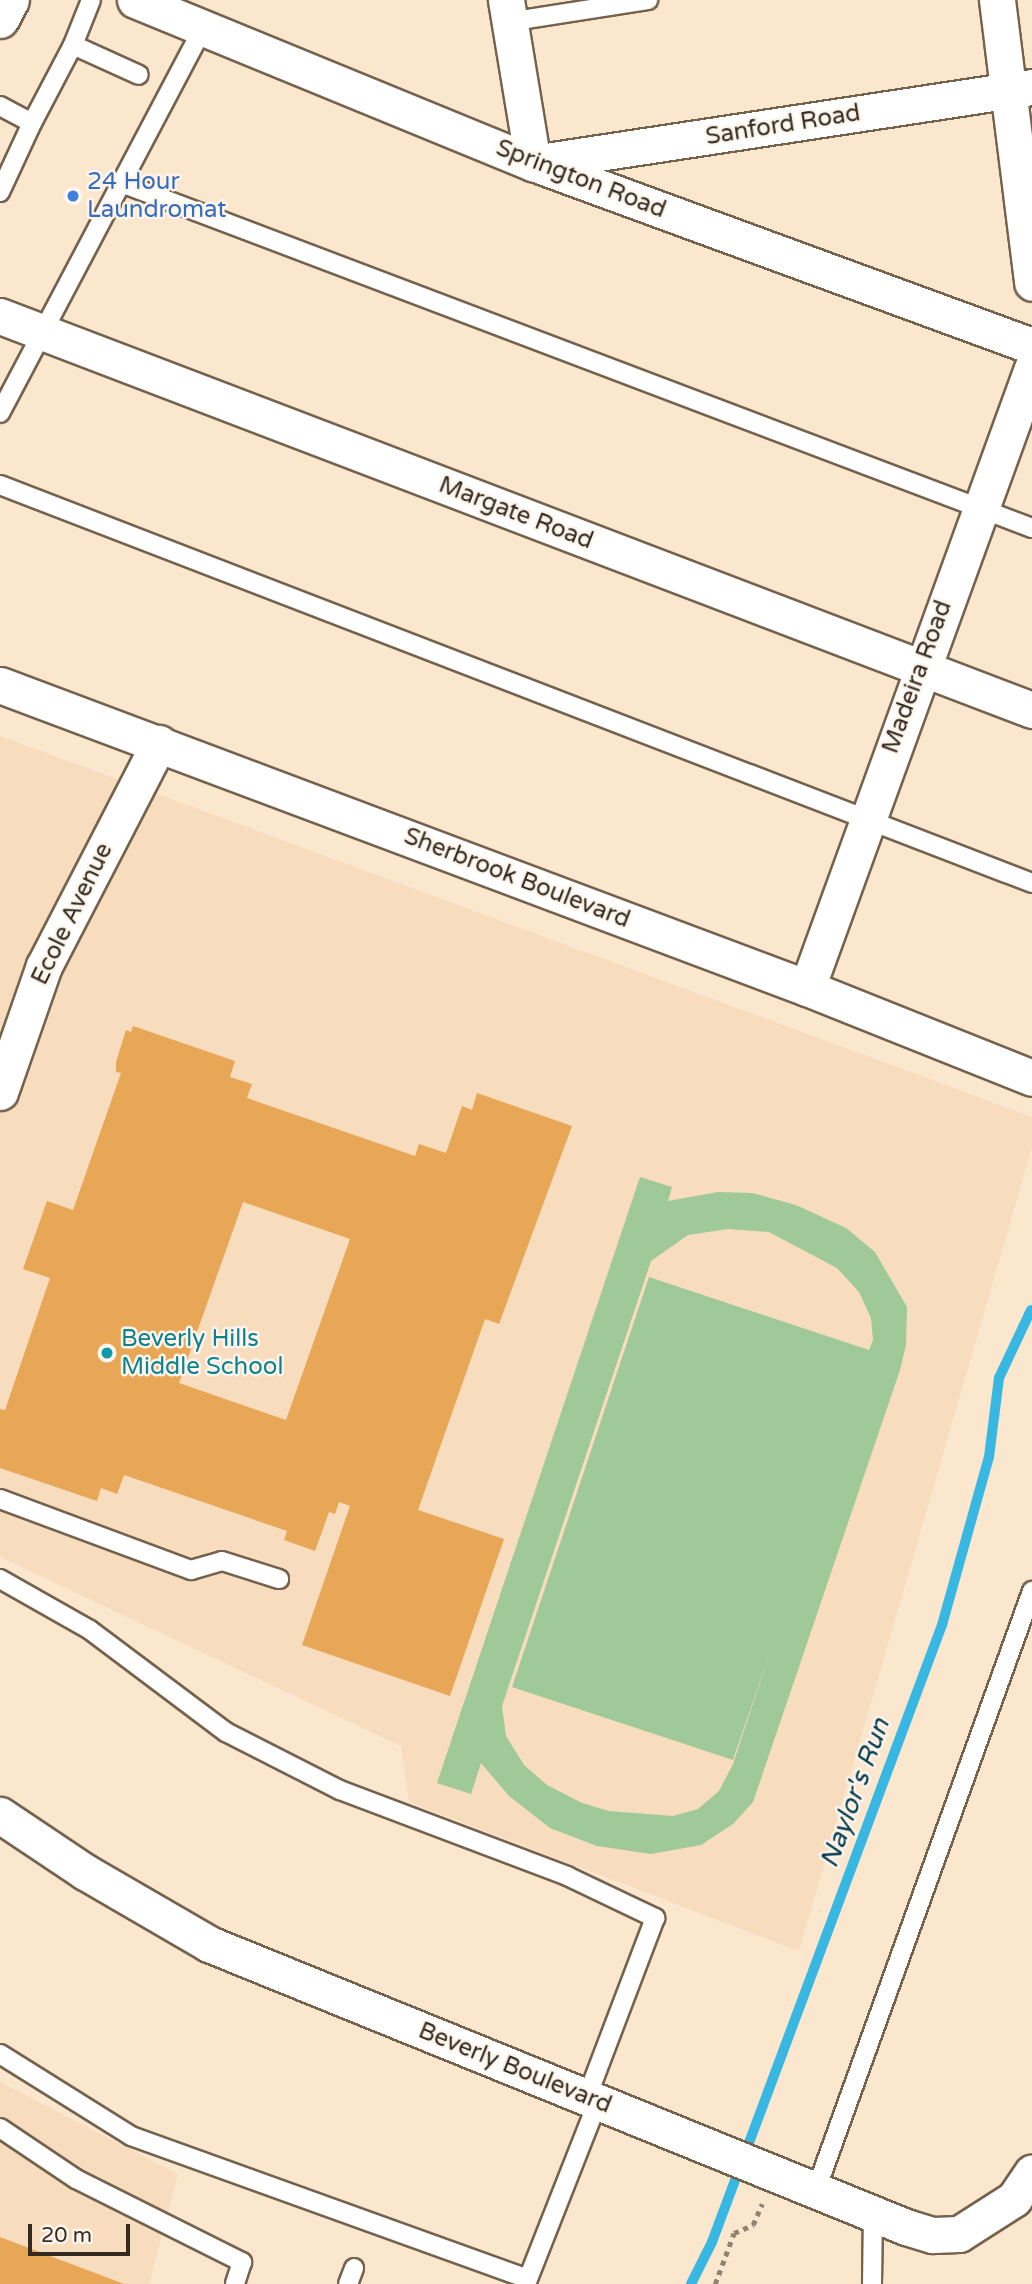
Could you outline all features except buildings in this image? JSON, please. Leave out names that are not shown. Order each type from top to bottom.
[{"type":"main road","points":[[0,19],[10,0]]},
{"type":"street","name":"Springton Road","points":[[135,0],[533,163],[1032,346]]},
{"type":"street","points":[[997,0],[1021,89],[1032,283]]},
{"type":"street","points":[[507,11],[533,163]]},
{"type":"street","name":"Sanford Road","points":[[533,163],[1021,89]]},
{"type":"street","name":"Margate Road","points":[[0,316],[1032,710]]},
{"type":"street","name":"Madeira Road","points":[[807,988],[864,820],[1032,368]]},
{"type":"street","name":"Sherbrook Boulevard","points":[[0,685],[807,988],[1032,1078]]},
{"type":"street","name":"Ecole Avenue","points":[[0,1092],[44,966],[159,743]]},
{"type":"street","name":"Beverly Boulevard","points":[[0,1815],[85,1872],[209,1944],[933,2235],[959,2234],[1014,2199],[1032,2172]]},
{"type":"lane","points":[[0,192],[73,45],[91,0]]},
{"type":"lane","points":[[507,11],[648,0]]},
{"type":"lane","points":[[0,413],[40,331],[124,184],[203,29]]},
{"type":"lane","points":[[73,45],[139,75]]},
{"type":"lane","points":[[0,106],[32,123]]},
{"type":"lane","points":[[124,184],[1032,528]]},
{"type":"lane","points":[[0,485],[1032,883]]},
{"type":"lane","points":[[0,1499],[191,1570],[222,1561],[278,1580]]},
{"type":"lane","points":[[0,1579],[90,1630],[226,1732],[340,1790],[567,1876],[655,1918],[527,2280],[131,2136],[0,2054]]},
{"type":"lane","points":[[816,2190],[1032,1591]]},
{"type":"lane","points":[[0,2127],[76,2179],[242,2262],[235,2284]]},
{"type":"lane","points":[[873,2213],[873,2284]]},
{"type":"path","points":[[715,2284],[734,2234],[753,2225]]},
{"type":"shaded area","points":[[0,736],[1032,1117],[1032,1147],[799,1951],[409,1802],[401,1746],[0,1557]]},
{"type":"shaded area","points":[[0,2082],[178,2174],[149,2284],[0,2284]]},
{"type":"green space","points":[[640,1177],[672,1187],[668,1201],[718,1192],[752,1193],[796,1205],[846,1228],[875,1252],[907,1307],[906,1345],[900,1370],[753,1802],[733,1824],[701,1845],[651,1854],[597,1846],[550,1828],[509,1796],[481,1763],[471,1794],[437,1783]],"holes":[[[728,1229],[769,1232],[837,1268],[859,1292],[871,1318],[873,1340],[869,1350],[649,1277],[512,1687],[733,1760],[769,1655],[733,1764],[719,1791],[698,1809],[673,1816],[609,1811],[582,1803],[547,1785],[524,1765],[506,1736],[502,1706],[651,1261],[688,1235]]]},
{"type":"waterway","name":"Naylor's Run","points":[[691,2284],[712,2242],[942,1625],[989,1457],[999,1378],[1031,1310]]},
{"type":"place","name":"24 Hour Laundromat","points":[[73,196]]},
{"type":"place","name":"Beverly Hills Middle School","points":[[107,1353]]}]
